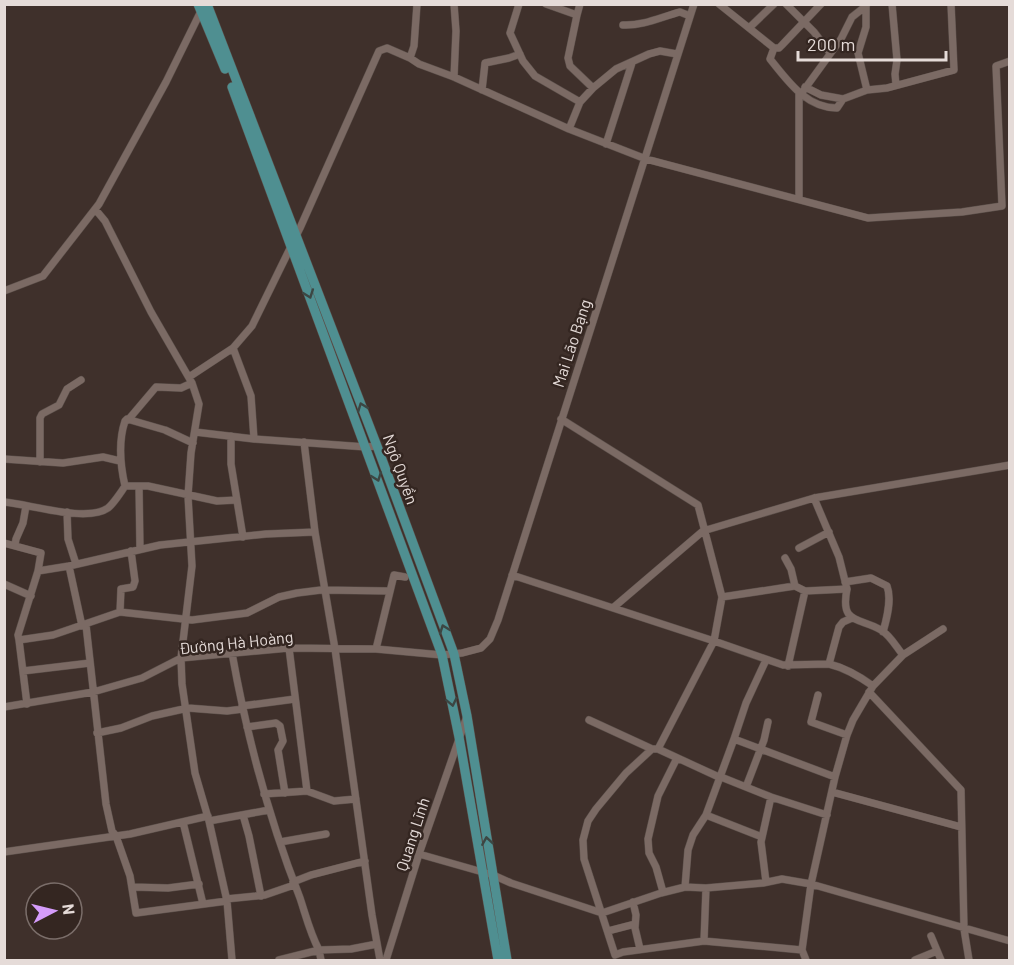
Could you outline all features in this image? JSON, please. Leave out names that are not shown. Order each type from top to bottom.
[{"type":"main road","name":"Ngô Quyền","points":[[202,7],[296,234],[454,654],[467,716],[498,960]]},
{"type":"main road","name":"Ngô Quyền","points":[[202,7],[442,655],[507,960]]},
{"type":"street","points":[[410,58],[414,46],[417,4]]},
{"type":"street","points":[[454,4],[456,31],[454,77]]},
{"type":"street","points":[[519,4],[510,33],[520,54],[535,76],[580,102]]},
{"type":"street","points":[[546,4],[577,15]]},
{"type":"street","points":[[580,4],[568,58],[570,66],[593,88]]},
{"type":"street","name":"Mai Lão Bạng","points":[[442,655],[481,648],[490,639],[498,620],[694,4]]},
{"type":"street","points":[[749,28],[774,4]]},
{"type":"street","points":[[820,4],[782,45],[774,48],[770,59],[800,93],[816,105],[837,108],[843,99]]},
{"type":"street","points":[[892,4],[897,60],[896,85]]},
{"type":"street","points":[[806,87],[821,95],[843,99],[867,90],[954,70],[951,4]]},
{"type":"street","points":[[788,5],[804,20],[830,53]]},
{"type":"street","points":[[866,5],[866,27],[858,53],[867,90]]},
{"type":"street","points":[[799,199],[800,93],[841,39],[852,17],[866,5]]},
{"type":"street","points":[[723,6],[774,48]]},
{"type":"street","points":[[4,291],[44,276],[95,209],[166,82],[202,7]]},
{"type":"street","points":[[623,25],[659,20],[680,12],[690,16]]},
{"type":"street","points":[[4,502],[58,513],[100,511],[108,508],[125,486],[120,461],[121,433],[125,421],[156,387],[177,389],[185,387],[233,348],[252,326],[379,51],[387,48],[418,64],[454,77],[569,129],[646,159],[868,218],[962,212],[1002,206],[996,66],[1010,61]]},
{"type":"street","points":[[569,129],[580,102],[613,71],[657,52],[677,54]]},
{"type":"street","points":[[482,90],[485,63],[520,54]]},
{"type":"street","points":[[606,144],[632,63]]},
{"type":"street","points":[[95,209],[105,221],[151,312],[191,380],[199,404],[188,496],[192,566],[181,658],[195,773],[226,900],[232,960]]},
{"type":"street","points":[[233,348],[251,396],[254,439]]},
{"type":"street","points":[[40,462],[40,418],[42,414],[59,405],[67,389],[81,380]]},
{"type":"street","points":[[561,419],[698,505],[703,531],[723,597],[714,641],[655,749],[626,773],[588,822],[583,840],[584,859],[615,956],[640,949],[704,941],[802,950]]},
{"type":"street","points":[[128,420],[165,430],[193,443]]},
{"type":"street","points":[[195,432],[254,439],[377,446]]},
{"type":"street","points":[[231,436],[230,456],[243,537]]},
{"type":"street","points":[[304,442],[315,532],[335,648],[380,960]]},
{"type":"street","points":[[4,459],[63,463],[104,457],[120,461]]},
{"type":"street","points":[[614,607],[703,531],[814,498],[1010,465]]},
{"type":"street","points":[[125,486],[148,486],[217,501],[237,500]]},
{"type":"street","points":[[139,486],[140,549]]},
{"type":"street","points":[[814,498],[839,557],[846,586],[844,604],[848,614],[884,632],[903,656]]},
{"type":"street","points":[[15,545],[23,524],[26,506]]},
{"type":"street","points":[[67,512],[68,539],[90,663],[106,804],[112,831],[116,836],[133,887],[136,914],[261,896],[278,892],[311,874],[364,861]]},
{"type":"street","points":[[38,571],[160,545],[315,532]]},
{"type":"street","points":[[799,548],[829,532]]},
{"type":"street","points":[[4,543],[41,553],[31,596],[18,635],[27,704]]},
{"type":"street","points":[[120,612],[121,589],[135,585],[131,552]]},
{"type":"street","points":[[785,558],[791,569],[795,586]]},
{"type":"street","points":[[376,649],[394,575],[405,577]]},
{"type":"street","points":[[512,575],[614,607],[766,660],[788,666],[830,664],[852,672],[871,689],[962,790],[964,929],[969,960]]},
{"type":"street","points":[[723,597],[795,586],[805,591],[846,586],[871,578],[887,586],[889,592],[884,632]]},
{"type":"street","points":[[4,584],[31,596]]},
{"type":"street","points":[[19,640],[53,635],[120,612],[186,621],[247,614],[279,597],[325,590],[389,591]]},
{"type":"street","points":[[788,666],[805,591]]},
{"type":"street","points":[[830,664],[839,627],[843,622],[852,618]]},
{"type":"street","points":[[806,960],[802,950],[811,884],[835,777],[853,720],[871,689],[903,656],[943,628]]},
{"type":"street","points":[[289,648],[307,791]]},
{"type":"street","name":"Đường Hà Hoàng","points":[[4,707],[93,692],[142,678],[181,658],[289,648],[376,649],[442,655]]},
{"type":"street","points":[[232,653],[242,708],[264,794],[321,960]]},
{"type":"street","points":[[685,887],[688,850],[693,835],[706,814],[746,703],[766,660]]},
{"type":"street","points":[[23,671],[90,663]]},
{"type":"street","points":[[818,695],[811,722],[847,735]]},
{"type":"street","points":[[97,733],[121,728],[159,714],[186,709],[227,711],[295,699]]},
{"type":"street","name":"Quang Lĩnh","points":[[386,960],[419,854],[467,716]]},
{"type":"street","points":[[589,720],[746,788],[827,815]]},
{"type":"street","points":[[746,788],[768,722]]},
{"type":"street","points":[[247,727],[276,723],[280,726],[283,741],[278,750],[285,793]]},
{"type":"street","points":[[734,740],[835,777]]},
{"type":"street","points":[[663,892],[649,853],[648,839],[658,796],[677,758]]},
{"type":"street","points":[[264,794],[307,791],[334,801],[356,799]]},
{"type":"street","points":[[832,792],[961,827]]},
{"type":"street","points":[[766,882],[761,851],[771,797]]},
{"type":"street","points":[[4,852],[269,810]]},
{"type":"street","points":[[706,814],[762,837]]},
{"type":"street","points":[[243,815],[261,896]]},
{"type":"street","points":[[183,822],[203,904]]},
{"type":"street","points":[[280,842],[326,834]]},
{"type":"street","points":[[419,854],[488,874],[602,913],[663,892],[685,887],[706,888],[782,879],[811,884],[1010,941]]},
{"type":"street","points":[[133,887],[168,888],[199,884]]},
{"type":"street","points":[[704,941],[706,888]]},
{"type":"street","points":[[633,902],[640,949]]},
{"type":"street","points":[[608,932],[635,924]]},
{"type":"street","points":[[931,936],[941,960]]},
{"type":"street","points":[[279,960],[318,950],[377,945]]},
{"type":"street","points":[[915,960],[937,951]]}]
